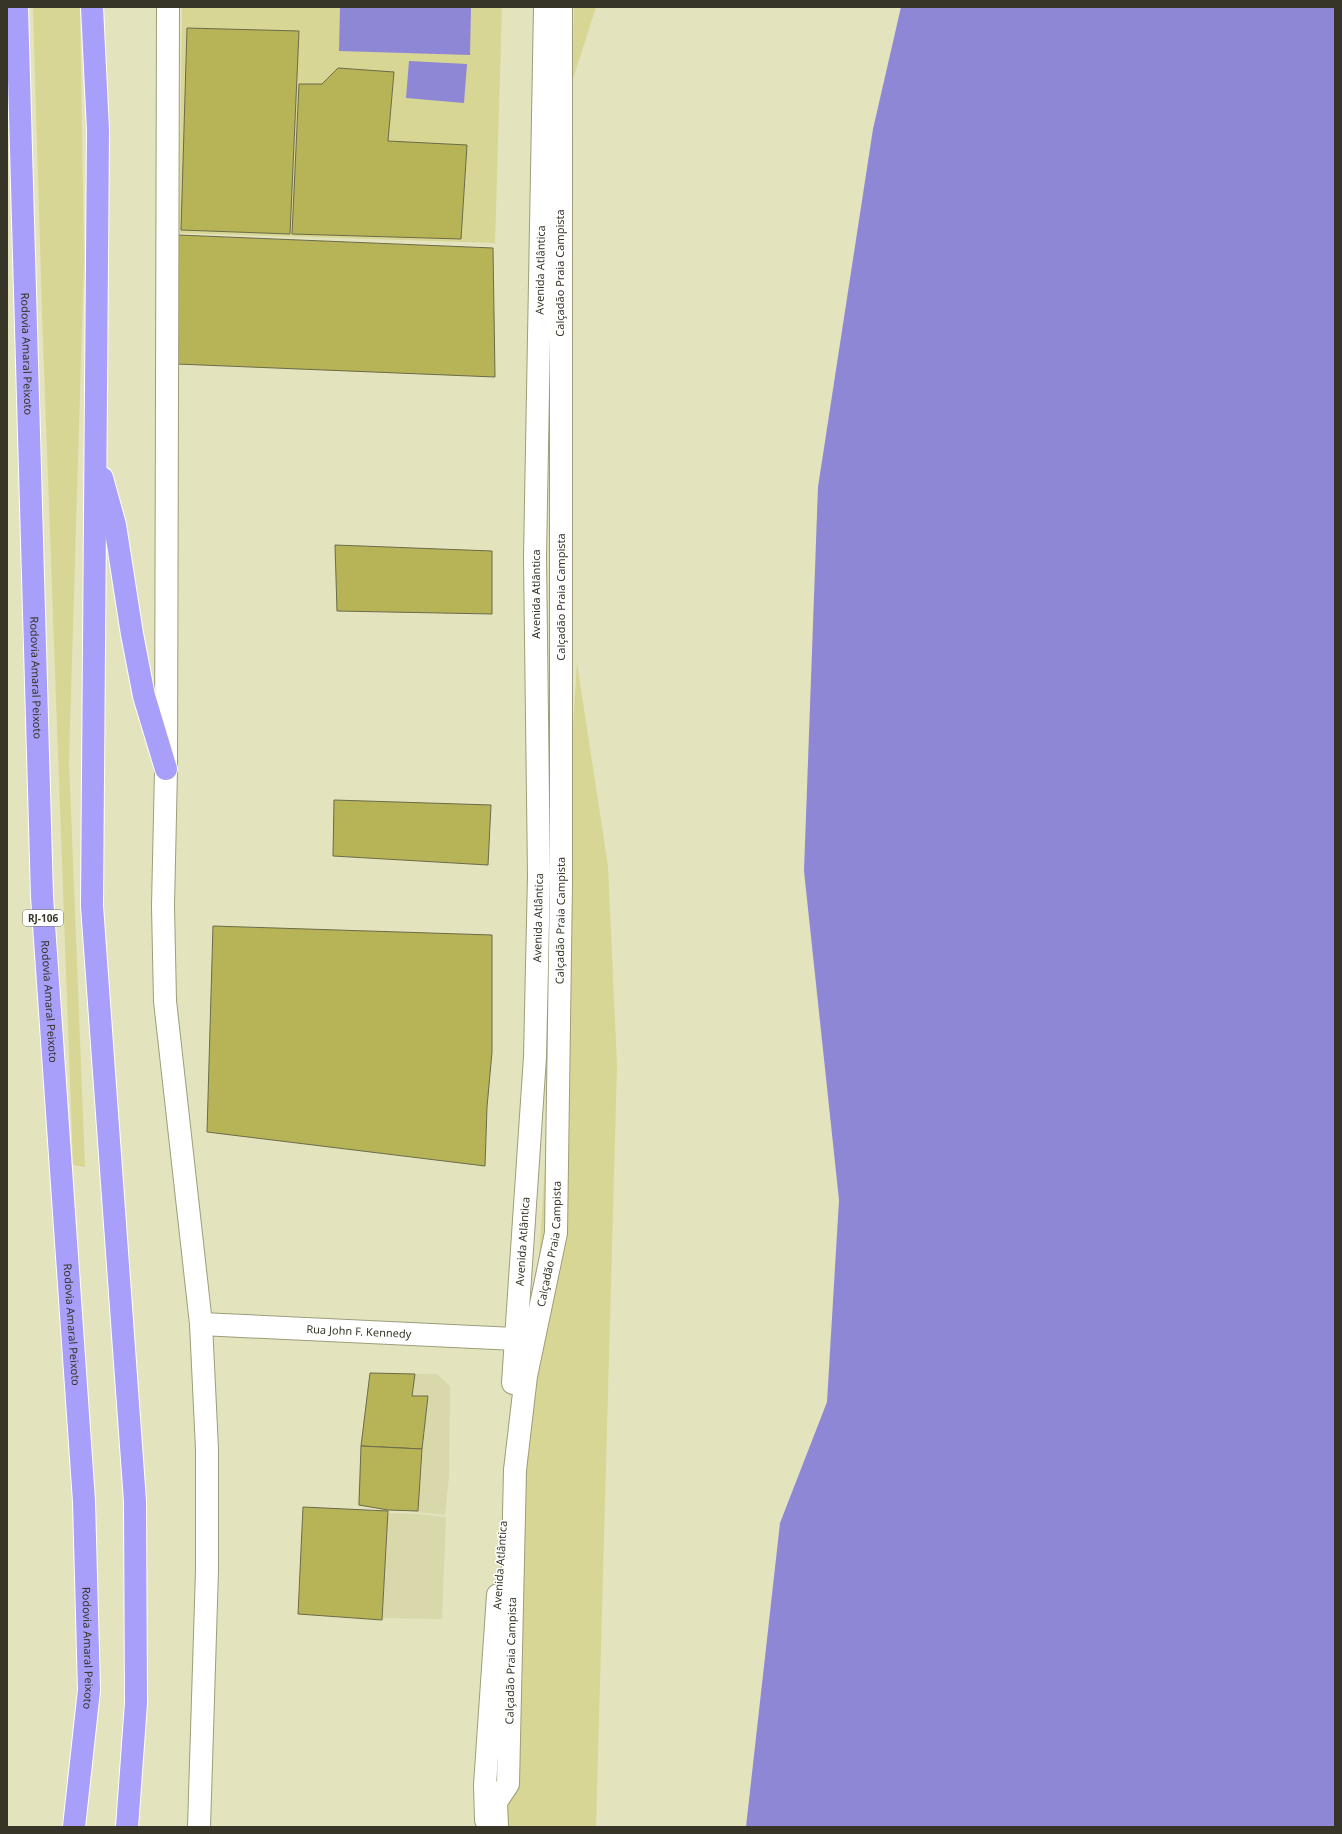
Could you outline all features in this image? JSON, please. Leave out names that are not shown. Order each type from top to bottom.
[{"type":"highway","name":"Rodovia Amaral Peixoto","points":[[17,7],[42,896],[84,1517],[90,1690],[74,1827]]},
{"type":"highway","points":[[92,7],[98,130],[92,906],[135,1500],[136,1703],[127,1827]]},
{"type":"highway","points":[[95,451],[115,525],[132,634],[144,696],[166,769]]},
{"type":"street","points":[[168,7],[166,769],[162,906],[165,1001],[201,1324],[207,1449],[207,1570],[199,1827]]},
{"type":"street","name":"Avenida Atlântica","points":[[486,1827],[485,1785],[536,1057],[539,876],[535,558],[545,7]]},
{"type":"street","name":"Calçadão Praia Campista","points":[[497,1827],[496,1802],[508,1784],[515,1470],[526,1376],[556,1233],[561,883],[561,7]]},
{"type":"street","name":"Rua John F. Kennedy","points":[[201,1324],[516,1340]]},
{"type":"shaded area","points":[[33,7],[80,7],[84,258],[69,761],[85,1167],[73,1165],[42,313]]},
{"type":"shaded area","points":[[182,7],[502,7],[495,243],[179,233]]},
{"type":"shaded area","points":[[340,7],[471,7],[470,55],[339,51]]},
{"type":"shaded area","points":[[574,7],[596,7],[572,82]]},
{"type":"shaded area","points":[[901,7],[1335,7],[1335,1827],[746,1827],[780,1523],[827,1402],[839,1200],[804,871],[818,487],[873,129]]},
{"type":"shaded area","points":[[409,61],[467,64],[464,103],[406,98]]},
{"type":"shaded area","points":[[577,663],[608,866],[617,1066],[596,1827],[506,1827],[505,1793]]},
{"type":"shaded area","points":[[370,1373],[437,1374],[450,1386],[449,1477],[445,1515],[357,1506],[361,1446]]},
{"type":"shaded area","points":[[387,1513],[446,1517],[442,1619],[383,1618],[299,1612]]},
{"type":"building","points":[[187,28],[299,31],[290,234],[181,230]]},
{"type":"building","points":[[338,68],[394,72],[388,141],[467,145],[461,239],[292,234],[299,84],[322,84]]},
{"type":"building","points":[[178,235],[493,248],[495,377],[177,364]]},
{"type":"building","points":[[335,545],[492,551],[492,614],[337,611]]},
{"type":"building","points":[[334,800],[491,805],[488,865],[333,856]]},
{"type":"building","points":[[213,926],[492,935],[492,1052],[487,1107],[485,1166],[207,1132]]},
{"type":"building","points":[[370,1373],[415,1374],[412,1396],[428,1396],[422,1449],[361,1446]]},
{"type":"building","points":[[361,1446],[422,1449],[418,1511],[388,1510],[359,1505]]},
{"type":"building","points":[[303,1507],[388,1511],[382,1620],[298,1614]]}]
